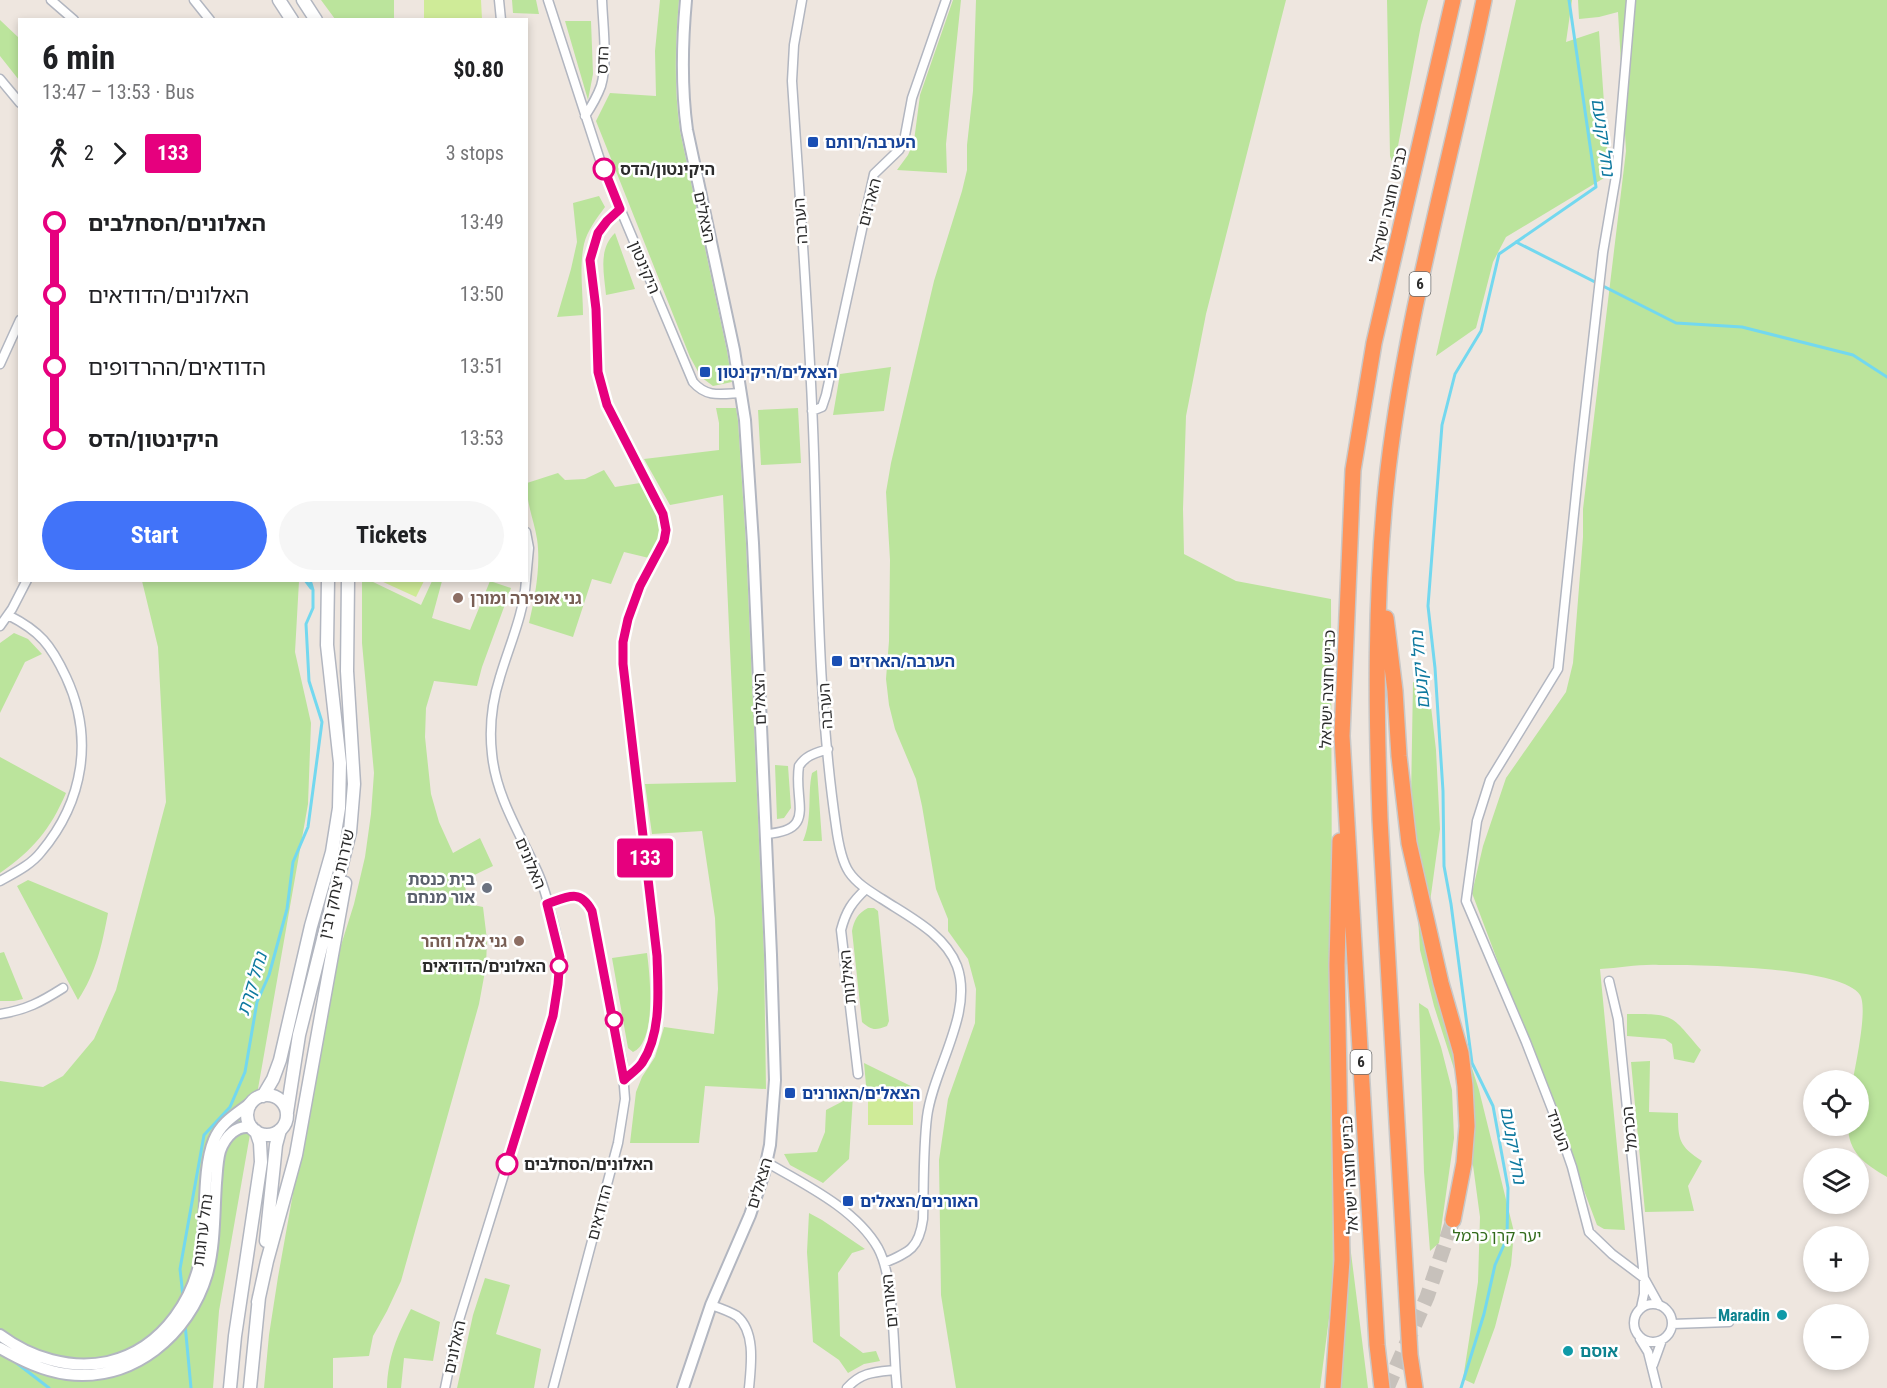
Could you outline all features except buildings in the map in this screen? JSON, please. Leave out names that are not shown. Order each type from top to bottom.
[{"type":"highway","name":"כביש חוצה ישראל","points":[[1382,1388],[1376,1333],[1342,736],[1353,470],[1377,331],[1453,0]]},
{"type":"highway","name":"6","points":[[1415,1388],[1410,1355],[1380,819],[1377,718],[1381,573],[1386,488],[1416,301],[1484,0]]},
{"type":"highway","points":[[1381,573],[1409,843],[1441,983],[1461,1053],[1465,1086],[1467,1126],[1464,1163],[1453,1220]]},
{"type":"highway","points":[[1333,1388],[1342,1260],[1337,965],[1342,736]]},
{"type":"main road","points":[[279,0],[291,18]]},
{"type":"main road","points":[[303,0],[315,18]]},
{"type":"main road","name":"שדרות יצחק רבין","points":[[258,1099],[273,1079],[280,1060],[311,926],[332,852],[339,808],[340,763],[327,645],[328,582]]},
{"type":"main road","name":"שדרות יצחק רבין","points":[[287,1112],[302,1024],[350,832],[354,784],[347,671],[348,582]]},
{"type":"main road","points":[[258,1302],[296,1155],[348,866],[350,832]]},
{"type":"main road","points":[[230,1388],[235,1336],[261,1162],[260,1143],[248,1114],[258,1099],[270,1095],[281,1101],[287,1112],[287,1119],[280,1130],[275,1152],[250,1388]]},
{"type":"main road","points":[[254,1130],[268,1135],[280,1130]]},
{"type":"street","points":[[51,0],[72,18]]},
{"type":"street","points":[[194,0],[208,18]]},
{"type":"street","points":[[500,0],[501,18]]},
{"type":"street","name":"היקינטון","points":[[548,0],[601,163],[693,382],[699,390],[709,394],[741,393]]},
{"type":"street","name":"הדס","points":[[585,116],[595,102],[601,85],[602,0]]},
{"type":"street","name":"הצאלים","points":[[682,1388],[711,1305],[750,1215],[766,1162],[773,1116],[775,1080],[753,543],[745,420],[734,350],[687,130],[682,95],[682,52],[686,0]]},
{"type":"street","name":"הערבה","points":[[802,0],[794,45],[792,81],[812,411],[816,578],[832,799],[842,856],[850,873],[866,889],[918,922],[934,936],[950,952],[961,983],[961,1005],[927,1115],[921,1236],[908,1253],[884,1263]]},
{"type":"street","name":"הארזים","points":[[812,411],[822,407],[826,395],[874,174],[899,150],[904,141],[912,98],[946,0]]},
{"type":"street","name":"העתיד","points":[[1631,0],[1616,176],[1603,252],[1578,465],[1558,669],[1490,780],[1477,821],[1466,901],[1552,1109],[1572,1167],[1589,1232],[1612,1254],[1644,1278]]},
{"type":"street","points":[[0,79],[18,102]]},
{"type":"street","points":[[620,209],[598,233],[590,260],[596,309],[598,372],[607,405],[663,514],[666,530],[664,541],[640,586],[628,619],[623,642],[623,664],[657,956],[658,997],[653,1035],[648,1052],[640,1066],[624,1080]]},
{"type":"street","points":[[0,364],[18,324]]},
{"type":"street","name":"האלונים","points":[[528,543],[528,559]]},
{"type":"street","points":[[0,626],[26,582]]},
{"type":"street","name":"האלונים","points":[[445,1388],[459,1320],[553,1016],[558,984],[560,957],[539,876],[516,830],[496,777],[492,755],[493,706],[521,610],[526,582]]},
{"type":"street","points":[[0,882],[39,854],[55,832],[71,804],[80,774],[83,745],[80,717],[71,687],[54,651],[36,632],[8,615]]},
{"type":"street","points":[[765,834],[789,831],[797,824],[799,766],[803,759],[828,749]]},
{"type":"street","name":"האילנות","points":[[858,1074],[841,930],[848,908],[866,889]]},
{"type":"street","name":"הדודאים","points":[[547,904],[570,895],[579,896],[587,900],[592,911],[626,1099],[623,1119],[553,1388]]},
{"type":"street","name":"הכרמל","points":[[1609,981],[1618,1019],[1644,1278],[1641,1308]]},
{"type":"street","points":[[0,1014],[20,1011],[63,988]]},
{"type":"street","name":"נחל ערוגות","points":[[0,1335],[39,1357],[76,1364],[101,1363],[123,1357],[158,1336],[182,1308],[200,1265],[208,1163],[214,1138],[228,1119],[258,1099]]},
{"type":"street","name":"נחל ערוגות","points":[[0,1348],[40,1368],[68,1375],[83,1375],[113,1372],[125,1368],[160,1347],[188,1313],[207,1272],[218,1163],[223,1143],[232,1132],[242,1127],[254,1130]]},
{"type":"street","name":"האורנים","points":[[766,1162],[831,1201],[878,1248],[889,1281],[897,1388]]},
{"type":"street","name":"הכרמל","points":[[1644,1278],[1659,1305]]},
{"type":"street","points":[[1653,1366],[1662,1340],[1671,1331],[1672,1324],[1670,1313],[1659,1305],[1653,1304],[1641,1308],[1634,1320],[1635,1330],[1653,1366],[1657,1388]]},
{"type":"street","points":[[711,1305],[738,1317],[746,1328],[751,1362],[749,1388]]},
{"type":"street","points":[[1672,1324],[1729,1322]]},
{"type":"street","points":[[1638,1336],[1649,1342],[1662,1340]]},
{"type":"street","points":[[848,1388],[866,1373],[895,1370]]},
{"type":"green space","points":[[321,0],[394,0],[394,18],[334,18]]},
{"type":"green space","points":[[424,0],[481,0],[482,18],[424,18]]},
{"type":"green space","points":[[512,0],[536,0],[539,14],[513,13]]},
{"type":"green space","points":[[660,0],[679,0],[676,66],[680,131],[732,382],[713,386],[701,377],[690,357],[596,121],[610,93],[656,96],[655,51]]},
{"type":"green space","points":[[953,0],[961,0],[946,144],[947,173],[897,170],[908,155],[914,141],[920,95]]},
{"type":"green space","points":[[976,0],[1286,0],[1206,314],[1186,416],[1184,554],[1236,581],[1331,599],[1333,1287],[1320,1388],[956,1388],[941,1295],[939,1160],[948,1099],[975,1023],[976,989],[968,959],[948,931],[948,919],[936,889],[916,779],[895,729],[889,705],[886,679],[890,560],[886,492],[934,281],[967,170],[967,145],[973,91]]},
{"type":"green space","points":[[1387,0],[1428,0],[1421,25],[1394,167],[1390,156]]},
{"type":"green space","points":[[1516,0],[1572,0],[1566,42],[1599,31],[1609,175],[1506,237],[1493,262],[1476,328],[1436,356]]},
{"type":"green space","points":[[1578,0],[1887,0],[1887,1177],[1869,1165],[1869,1148],[1854,1148],[1849,1136],[1869,1136],[1869,1070],[1855,1070],[1863,1011],[1860,995],[1848,985],[1826,978],[1766,969],[1652,965],[1600,969],[1625,1230],[1604,1229],[1597,1225],[1472,893],[1483,846],[1506,778],[1566,692],[1573,663],[1583,537],[1583,509],[1626,151],[1618,12],[1579,19]]},
{"type":"green space","points":[[0,20],[18,37],[18,79],[0,56]]},
{"type":"green space","points":[[565,21],[591,21],[593,74],[588,100]]},
{"type":"green space","points":[[599,196],[605,207],[587,234],[584,244],[581,271],[583,315],[557,317],[577,242],[573,203]]},
{"type":"green space","points":[[615,233],[635,289],[606,295],[604,254],[606,246]]},
{"type":"green space","points":[[891,367],[884,411],[833,415],[840,374]]},
{"type":"green space","points":[[716,408],[736,408],[738,421],[746,544],[764,955],[766,1089],[705,1086],[699,1143],[630,1143],[636,1092],[642,1077],[655,1057],[664,1027],[714,1034],[718,989],[715,918],[702,831],[652,834],[645,784],[736,782],[723,495],[670,505],[644,459],[719,450],[719,423]]},
{"type":"green space","points":[[798,408],[801,463],[761,465],[758,410]]},
{"type":"green space","points":[[604,470],[615,487],[640,483],[656,512],[659,528],[655,546],[649,558],[624,552],[611,584],[592,579],[573,637],[529,623],[538,560],[537,539],[528,497],[528,483],[558,473],[565,480],[585,479]]},
{"type":"green space","points":[[142,582],[299,582],[295,652],[311,723],[308,804],[219,1311],[213,1388],[0,1388],[0,1081],[43,1087],[63,1076],[94,1039],[116,990],[166,802],[158,647]]},
{"type":"green space","points":[[362,582],[373,582],[421,605],[432,582],[442,582],[432,618],[470,630],[490,582],[511,588],[477,686],[434,681],[426,708],[425,737],[431,794],[439,822],[453,853],[480,838],[493,866],[464,880],[468,904],[483,907],[487,940],[486,966],[479,1004],[401,1281],[373,1336],[369,1356],[333,1358],[333,1388],[264,1388],[278,1277],[324,1021],[337,958],[354,904],[365,857],[371,814],[374,773],[362,643]]},
{"type":"green space","points":[[383,582],[424,582],[416,597]]},
{"type":"green space","points":[[14,633],[28,639],[42,654],[25,662],[0,713],[0,643]]},
{"type":"green space","name":"יער קרן כרמל","points":[[1413,682],[1429,689],[1436,750],[1440,829],[1430,902],[1431,940],[1479,1090],[1514,1232],[1511,1265],[1495,1327],[1474,1384],[1463,1379],[1478,1282],[1480,1217],[1457,1078],[1434,1006],[1420,950],[1411,799]]},
{"type":"green space","points":[[0,757],[66,793],[47,829],[22,856],[0,873]]},
{"type":"green space","points":[[775,765],[788,766],[791,808],[784,818],[777,819]]},
{"type":"green space","points":[[817,770],[822,841],[803,841],[808,824],[812,773]]},
{"type":"green space","points":[[28,880],[108,913],[98,958],[78,1000],[17,886]]},
{"type":"green space","points":[[868,908],[878,911],[889,1021],[887,1026],[876,1029],[862,1022],[852,931],[857,917]]},
{"type":"green space","points":[[4,952],[23,999],[0,1001],[0,953]]},
{"type":"green space","points":[[647,953],[650,991],[649,1022],[641,1046],[633,1052],[628,1048],[612,958]]},
{"type":"green space","points":[[1419,1003],[1428,1009],[1452,1090],[1454,1138],[1439,1243],[1430,1251],[1424,1172]]},
{"type":"green space","points":[[1627,1014],[1663,1016],[1677,1023],[1701,1050],[1694,1063],[1674,1059],[1672,1044],[1665,1039],[1627,1036]]},
{"type":"green space","points":[[1650,1061],[1649,1112],[1678,1113],[1681,1142],[1702,1161],[1688,1186],[1694,1211],[1645,1212],[1631,1062]]},
{"type":"green space","points":[[864,1063],[921,1091],[921,1096],[867,1096]]},
{"type":"green space","points":[[853,1096],[849,1159],[823,1183],[790,1165],[784,1154],[817,1152],[825,1132],[826,1110]]},
{"type":"green space","points":[[868,1099],[913,1099],[913,1125],[868,1125]]},
{"type":"green space","points":[[809,1213],[865,1249],[852,1253],[838,1273],[840,1336],[863,1353],[876,1351],[880,1361],[864,1364],[848,1373],[839,1360],[813,1342],[807,1252]]},
{"type":"green space","points":[[1349,1237],[1368,1388],[1341,1388]]},
{"type":"green space","points":[[485,1278],[510,1285],[496,1334],[541,1349],[534,1388],[457,1388],[473,1315]]},
{"type":"green space","points":[[411,1309],[440,1322],[433,1361],[404,1358],[401,1388],[387,1388],[394,1347]]},
{"type":"waterway","name":"נחל יקנעם","points":[[1461,1388],[1484,1314],[1495,1265],[1507,1238],[1508,1188],[1493,1106],[1472,1063],[1444,866],[1443,791],[1435,668],[1428,606],[1442,425],[1455,374],[1481,331],[1499,254],[1596,187],[1569,0]]},
{"type":"waterway","points":[[1516,242],[1676,323],[1742,327],[1853,355],[1887,377]]},
{"type":"waterway","name":"נחל קרת","points":[[306,582],[311,588]]},
{"type":"waterway","name":"נחל קרת","points":[[183,1296],[180,1269],[204,1135],[230,1107],[245,1072],[257,1002],[269,975],[287,909],[293,862],[308,827],[322,722],[309,681],[306,624],[313,608],[311,582]]},
{"type":"waterway","name":"נחל קרת","points":[[185,1324],[191,1388]]},
{"type":"waterway","points":[[14,1361],[49,1388]]},
{"type":"tunnel","points":[[1387,1388],[1427,1297],[1453,1220]]},
{"type":"bus line","name":"133","points":[[507,1164],[553,1016],[558,984],[560,957],[547,904],[570,895],[579,896],[587,900],[592,911],[624,1080],[640,1066],[648,1052],[653,1035],[658,997],[657,956],[623,664],[623,642],[628,619],[640,586],[664,541],[666,530],[663,514],[655,497],[630,453],[607,405],[598,372],[596,309],[590,260],[598,233],[620,209],[604,169]]},
{"type":"place","name":"הערבה/רותם","points":[[813,142]]},
{"type":"place","name":"היקינטון/הדס","points":[[604,169]]},
{"type":"place","name":"הצאלים/היקינטון","points":[[705,372]]},
{"type":"place","name":"גני אופירה ומורן","points":[[458,598]]},
{"type":"place","name":"הערבה/הארזים","points":[[837,661]]},
{"type":"place","name":"בית כנסת אור מנחם","points":[[487,888]]},
{"type":"place","name":"גני אלה וזהר","points":[[519,941]]},
{"type":"place","name":"האלונים/הדודאים","points":[[559,966]]},
{"type":"place","name":"הצאלים/האורנים","points":[[790,1093]]},
{"type":"place","name":"האלונים/הסחלבים","points":[[507,1164]]},
{"type":"place","name":"האורנים/הצאלים","points":[[848,1201]]},
{"type":"place","name":"Maradin","points":[[1782,1315]]},
{"type":"place","name":"אוסם","points":[[1568,1351]]}]
